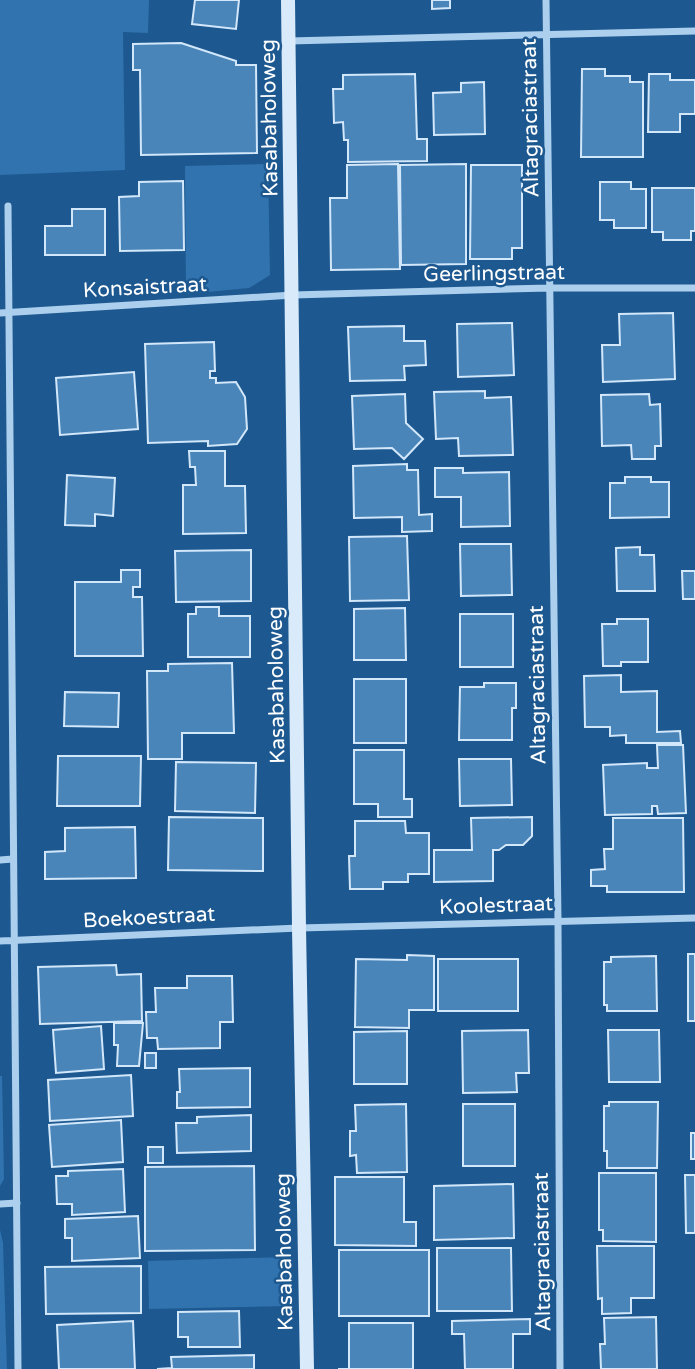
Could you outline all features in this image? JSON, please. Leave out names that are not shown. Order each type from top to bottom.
[{"type":"street","name":"Kasabaholoweg","points":[[288,0],[307,1369]]},
{"type":"street","name":"Altagraciastraat","points":[[546,0],[558,920],[560,1369]]},
{"type":"street","points":[[289,41],[695,31]]},
{"type":"street","points":[[8,206],[18,1369]]},
{"type":"street","name":"Geerlingstraat","points":[[293,295],[549,288],[695,288]]},
{"type":"street","name":"Konsaistraat","points":[[0,313],[293,295]]},
{"type":"street","points":[[0,592],[12,591]]},
{"type":"street","points":[[0,860],[13,859]]},
{"type":"street","name":"Koolestraat","points":[[299,928],[695,918]]},
{"type":"street","name":"Boekoestraat","points":[[0,941],[299,928]]},
{"type":"street","points":[[0,1203],[17,1203]]},
{"type":"shaded area","points":[[0,0],[149,0],[148,33],[123,32],[125,170],[0,175]]},
{"type":"shaded area","points":[[268,164],[270,275],[249,288],[186,294],[185,166]]},
{"type":"shaded area","points":[[0,1076],[4,1179],[0,1186]]},
{"type":"shaded area","points":[[0,1230],[3,1243],[7,1369],[0,1369]]},
{"type":"shaded area","points":[[286,1257],[287,1306],[149,1309],[148,1261]]},
{"type":"building","points":[[195,0],[239,0],[236,29],[192,24]]},
{"type":"building","points":[[432,0],[450,0],[450,8],[432,9]]},
{"type":"building","points":[[181,43],[236,61],[236,65],[256,65],[257,153],[141,155],[140,70],[133,70],[133,44]]},
{"type":"building","points":[[582,69],[605,69],[605,76],[630,76],[630,82],[643,82],[643,157],[581,157]]},
{"type":"building","points":[[415,74],[417,139],[427,139],[427,161],[348,162],[348,140],[344,140],[343,122],[334,123],[333,89],[343,89],[343,75]]},
{"type":"building","points":[[649,74],[670,74],[670,80],[695,80],[695,114],[680,114],[680,132],[648,132]]},
{"type":"building","points":[[484,82],[485,134],[434,135],[433,93],[461,92],[461,83]]},
{"type":"building","points":[[398,164],[400,269],[331,270],[330,198],[347,198],[347,165]]},
{"type":"building","points":[[466,164],[466,264],[401,265],[400,165]]},
{"type":"building","points":[[471,165],[522,165],[522,248],[512,248],[512,259],[470,259]]},
{"type":"building","points":[[183,181],[184,250],[120,251],[119,197],[139,196],[139,182]]},
{"type":"building","points":[[600,182],[631,182],[631,189],[646,189],[646,228],[614,228],[614,220],[600,220]]},
{"type":"building","points":[[652,188],[695,188],[695,231],[691,231],[691,240],[663,240],[663,232],[652,232]]},
{"type":"building","points":[[72,209],[105,209],[105,255],[45,255],[45,226],[72,226]]},
{"type":"building","points":[[673,313],[675,379],[603,382],[602,345],[620,345],[619,314]]},
{"type":"building","points":[[512,323],[514,375],[458,377],[457,324]]},
{"type":"building","points":[[404,326],[404,341],[425,341],[426,365],[404,366],[405,380],[350,381],[348,327]]},
{"type":"building","points":[[214,342],[215,371],[210,371],[210,378],[216,378],[216,383],[236,382],[245,397],[247,429],[237,444],[208,446],[208,441],[148,443],[145,344]]},
{"type":"building","points":[[134,372],[138,429],[60,435],[56,378]]},
{"type":"building","points":[[485,391],[485,398],[511,397],[513,455],[459,456],[458,438],[436,439],[434,392]]},
{"type":"building","points":[[405,394],[406,423],[423,439],[404,459],[392,448],[354,449],[352,396]]},
{"type":"building","points":[[649,394],[650,405],[660,404],[661,446],[655,446],[655,459],[632,459],[631,445],[602,446],[601,395]]},
{"type":"building","points":[[189,451],[225,451],[225,486],[245,486],[246,533],[183,534],[183,485],[196,485],[195,467],[190,467]]},
{"type":"building","points":[[407,464],[407,470],[418,470],[419,515],[432,514],[432,531],[402,532],[402,517],[354,518],[353,466]]},
{"type":"building","points":[[435,468],[463,468],[463,473],[509,472],[510,526],[461,527],[461,497],[435,497]]},
{"type":"building","points":[[67,475],[115,478],[113,516],[95,514],[95,526],[65,525]]},
{"type":"building","points":[[625,477],[651,477],[651,482],[669,482],[669,517],[610,518],[610,483],[625,483]]},
{"type":"building","points":[[407,536],[409,600],[350,601],[349,537]]},
{"type":"building","points":[[460,544],[511,544],[512,595],[461,596]]},
{"type":"building","points":[[640,547],[640,555],[654,555],[655,591],[617,591],[616,548]]},
{"type":"building","points":[[251,550],[251,601],[176,602],[175,551]]},
{"type":"building","points":[[121,570],[140,570],[140,587],[133,587],[133,597],[142,597],[143,656],[75,656],[75,582],[121,582]]},
{"type":"building","points":[[682,571],[695,571],[695,599],[683,599]]},
{"type":"building","points":[[196,607],[219,607],[219,616],[250,616],[250,657],[188,657],[188,614],[196,614]]},
{"type":"building","points":[[405,608],[406,660],[354,660],[354,609]]},
{"type":"building","points":[[460,614],[513,614],[513,667],[460,667]]},
{"type":"building","points":[[617,619],[648,619],[648,662],[621,662],[621,666],[603,666],[602,624],[617,624]]},
{"type":"building","points":[[232,663],[234,733],[182,733],[182,759],[148,759],[147,671],[168,671],[168,664]]},
{"type":"building","points":[[621,675],[621,692],[657,691],[657,732],[680,731],[681,743],[626,743],[626,735],[610,736],[610,727],[585,727],[584,676]]},
{"type":"building","points":[[354,679],[406,679],[406,743],[354,743]]},
{"type":"building","points":[[484,683],[516,683],[516,708],[512,708],[512,740],[459,740],[460,687],[484,687]]},
{"type":"building","points":[[65,692],[119,693],[118,727],[64,726]]},
{"type":"building","points":[[657,745],[683,745],[686,813],[658,814],[657,806],[652,806],[652,814],[605,815],[603,765],[647,763],[647,768],[658,768]]},
{"type":"building","points":[[354,750],[404,750],[404,799],[412,799],[412,817],[378,817],[378,804],[354,804]]},
{"type":"building","points":[[58,756],[141,756],[140,806],[57,806]]},
{"type":"building","points":[[459,759],[511,759],[512,805],[460,806]]},
{"type":"building","points":[[176,762],[256,763],[255,813],[175,811]]},
{"type":"building","points":[[169,817],[263,818],[263,871],[168,870]]},
{"type":"building","points":[[532,817],[532,836],[523,845],[506,845],[499,850],[493,850],[493,881],[434,882],[434,850],[472,850],[471,818]]},
{"type":"building","points":[[613,818],[683,818],[684,892],[607,892],[607,886],[591,886],[591,870],[605,869],[604,849],[613,849]]},
{"type":"building","points":[[355,821],[405,821],[406,833],[429,833],[429,874],[408,874],[408,882],[383,882],[383,889],[350,889],[349,856],[355,856]]},
{"type":"building","points":[[135,827],[136,878],[45,879],[45,852],[65,851],[65,828]]},
{"type":"building","points":[[688,954],[695,954],[695,1021],[688,1021]]},
{"type":"building","points":[[407,955],[434,956],[434,1010],[409,1010],[409,1028],[355,1027],[356,959],[407,960]]},
{"type":"building","points":[[656,956],[657,1011],[607,1011],[607,1005],[604,1005],[604,962],[611,962],[611,957]]},
{"type":"building","points":[[438,959],[518,959],[518,1011],[438,1011]]},
{"type":"building","points":[[116,965],[117,975],[141,974],[142,1021],[40,1024],[38,967]]},
{"type":"building","points":[[187,976],[232,976],[233,1022],[220,1022],[220,1048],[158,1049],[157,1038],[147,1038],[146,1012],[156,1012],[155,988],[187,988]]},
{"type":"building","points":[[114,1023],[143,1023],[139,1066],[117,1066],[118,1045],[114,1045]]},
{"type":"building","points":[[101,1026],[104,1069],[56,1073],[53,1030]]},
{"type":"building","points":[[528,1030],[529,1073],[516,1073],[517,1092],[463,1093],[462,1031]]},
{"type":"building","points":[[608,1030],[659,1030],[660,1082],[609,1082]]},
{"type":"building","points":[[407,1031],[407,1084],[354,1084],[354,1032]]},
{"type":"building","points":[[145,1053],[156,1053],[156,1068],[145,1068]]},
{"type":"building","points":[[250,1068],[250,1107],[177,1108],[177,1092],[180,1092],[179,1069]]},
{"type":"building","points":[[131,1075],[133,1116],[50,1121],[48,1080]]},
{"type":"building","points":[[609,1102],[658,1102],[657,1168],[607,1168],[607,1151],[604,1151],[604,1106],[609,1106]]},
{"type":"building","points":[[406,1104],[407,1172],[357,1173],[356,1155],[350,1156],[350,1131],[356,1131],[355,1105]]},
{"type":"building","points":[[463,1104],[515,1104],[515,1166],[463,1166]]},
{"type":"building","points":[[251,1115],[251,1151],[177,1153],[176,1123],[197,1123],[197,1117]]},
{"type":"building","points":[[121,1120],[123,1162],[52,1167],[49,1125]]},
{"type":"building","points":[[691,1133],[695,1133],[695,1159],[691,1159]]},
{"type":"building","points":[[148,1147],[163,1147],[163,1163],[148,1163]]},
{"type":"building","points":[[254,1166],[255,1250],[145,1251],[145,1167]]},
{"type":"building","points":[[123,1169],[125,1212],[72,1215],[72,1204],[57,1204],[56,1176],[68,1176],[68,1171]]},
{"type":"building","points":[[599,1173],[656,1173],[656,1242],[603,1241],[603,1230],[599,1230]]},
{"type":"building","points":[[685,1175],[695,1175],[695,1233],[686,1233]]},
{"type":"building","points":[[335,1177],[404,1177],[404,1222],[416,1222],[416,1246],[335,1245]]},
{"type":"building","points":[[513,1184],[514,1238],[434,1240],[434,1186]]},
{"type":"building","points":[[138,1216],[140,1258],[72,1261],[72,1238],[65,1238],[65,1219]]},
{"type":"building","points":[[597,1246],[654,1246],[654,1298],[631,1298],[631,1313],[602,1314],[602,1298],[598,1299]]},
{"type":"building","points":[[437,1248],[511,1248],[512,1311],[437,1311]]},
{"type":"building","points":[[339,1250],[429,1250],[429,1316],[339,1316]]},
{"type":"building","points":[[141,1266],[141,1313],[46,1314],[45,1267]]},
{"type":"building","points":[[239,1311],[240,1347],[188,1347],[188,1337],[178,1337],[178,1312]]},
{"type":"building","points":[[656,1317],[657,1369],[601,1369],[600,1344],[605,1344],[604,1318]]},
{"type":"building","points":[[530,1319],[530,1334],[513,1334],[513,1369],[465,1369],[464,1334],[452,1334],[452,1321]]},
{"type":"building","points":[[133,1321],[135,1369],[59,1369],[57,1325]]},
{"type":"building","points":[[349,1323],[413,1323],[413,1369],[349,1369]]},
{"type":"building","points":[[254,1355],[254,1369],[157,1369],[172,1368],[171,1357]]}]
